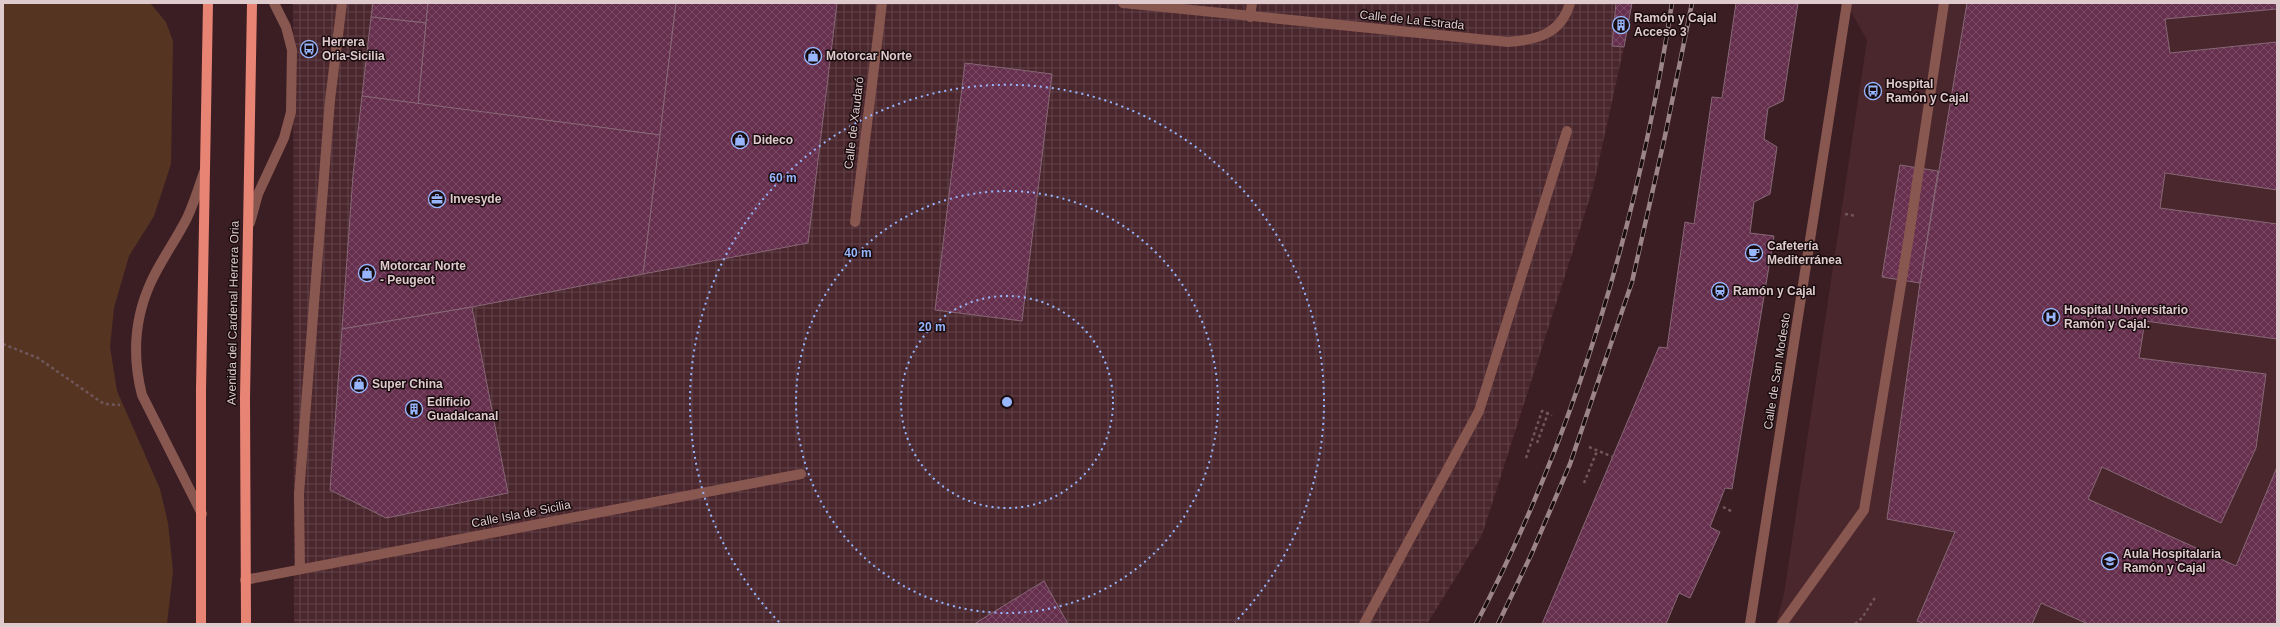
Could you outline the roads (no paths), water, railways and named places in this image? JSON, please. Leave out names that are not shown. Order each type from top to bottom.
[{"type":"main road","points":[[201,624],[201,390],[207,3]]},
{"type":"main road","name":"Avenida del Cardenal Herrera Oria","points":[[246,624],[247,232],[252,3]]},
{"type":"street","points":[[247,232],[258,194],[284,138],[291,112],[292,50],[286,27],[274,3]]},
{"type":"street","points":[[300,569],[299,494],[330,100],[342,3]]},
{"type":"street","name":"Calle de Xaudaró","points":[[855,222],[882,3]]},
{"type":"street","name":"Calle de La Estrada","points":[[1123,3],[1250,18],[1508,42],[1542,38],[1555,28],[1568,11],[1570,3]]},
{"type":"street","points":[[1250,18],[1252,3]]},
{"type":"street","name":"Calle de San Modesto","points":[[1750,624],[1847,3]]},
{"type":"street","points":[[1782,624],[1864,510],[1909,236],[1944,3]]},
{"type":"street","points":[[1364,624],[1479,411],[1567,131]]},
{"type":"street","points":[[202,515],[142,395],[137,375],[135,345],[138,317],[151,282],[187,218],[204,172]]},
{"type":"street","name":"Calle Isla de Sicilia","points":[[246,580],[801,474]]},
{"type":"railway","points":[[1476,624],[1512,551],[1545,476],[1574,399],[1600,321],[1622,243],[1642,163],[1672,3]]},
{"type":"railway","points":[[1498,624],[1531,555],[1570,464],[1632,282],[1665,136],[1692,3]]},
{"type":"place","name":"Ramón y Cajal Acceso 3","points":[[1621,25]]},
{"type":"place","name":"Herrera Oria-Sicilia","points":[[309,49]]},
{"type":"place","name":"Motorcar Norte","points":[[813,56]]},
{"type":"place","name":"Hospital Ramón y Cajal","points":[[1873,91]]},
{"type":"place","name":"Dideco","points":[[740,140]]},
{"type":"place","name":"Invesyde","points":[[437,199]]},
{"type":"place","name":"Cafetería Mediterránea","points":[[1754,253]]},
{"type":"place","name":"Motorcar Norte - Peugeot","points":[[367,273]]},
{"type":"place","name":"Ramón y Cajal","points":[[1720,291]]},
{"type":"place","name":"Hospital Universitario Ramón y Cajal.","points":[[2051,317]]},
{"type":"place","name":"Super China","points":[[359,384]]},
{"type":"place","name":"Edificio Guadalcanal","points":[[414,409]]},
{"type":"place","name":"Aula Hospitalaria Ramón y Cajal","points":[[2110,561]]}]
